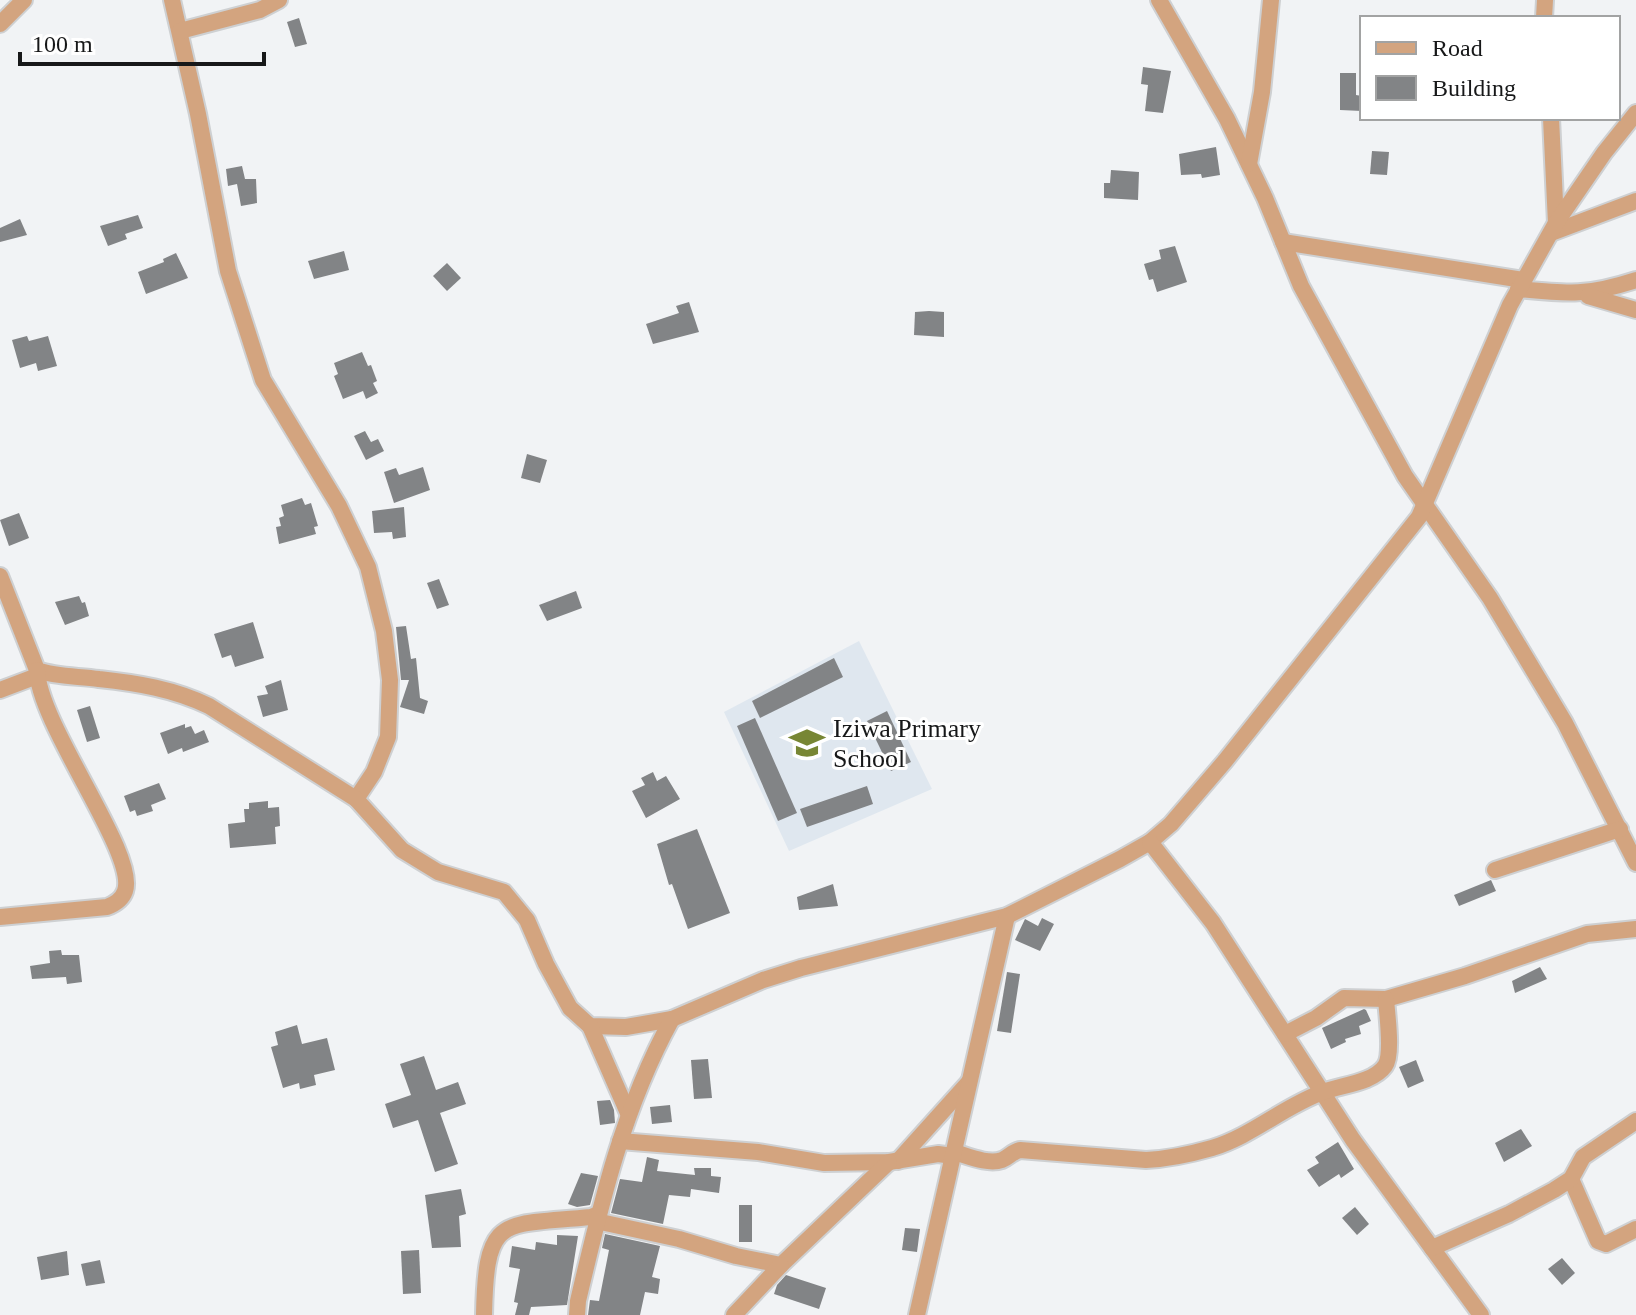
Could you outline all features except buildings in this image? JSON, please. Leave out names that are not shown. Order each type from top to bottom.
[{"type":"street","points":[[0,24],[24,0]]},
{"type":"street","points":[[172,0],[228,271],[263,380],[339,506],[368,567],[384,631],[390,680],[388,737],[374,772],[356,799]]},
{"type":"street","points":[[180,31],[260,10],[279,0]]},
{"type":"street","points":[[1159,0],[1227,119],[1311,305],[1425,508],[1462,555],[1565,723],[1636,863]]},
{"type":"street","points":[[1249,164],[1262,92],[1271,0]]},
{"type":"street","points":[[590,1026],[617,1028],[672,1019],[763,980],[1007,916],[1150,842],[1171,824],[1225,761],[1425,508],[1495,337],[1521,284],[1604,153],[1636,113]]},
{"type":"street","points":[[1551,120],[1554,228]]},
{"type":"street","points":[[1554,228],[1636,201]]},
{"type":"street","points":[[1283,242],[1581,294],[1636,310]]},
{"type":"street","points":[[1581,294],[1636,280]]},
{"type":"street","points":[[0,576],[51,718],[114,843],[127,881],[121,897],[107,907],[0,917]]},
{"type":"street","points":[[0,690],[37,673],[133,682],[187,695],[239,723],[356,799],[402,850],[438,872],[504,892],[527,920],[570,1008],[590,1026],[628,1113]]},
{"type":"street","points":[[1495,870],[1620,829]]},
{"type":"street","points":[[1150,842],[1213,923],[1321,1093],[1481,1315]]},
{"type":"street","points":[[917,1315],[1007,916]]},
{"type":"street","points":[[1285,1034],[1316,1018],[1344,998],[1386,999],[1465,976],[1587,934],[1636,929]]},
{"type":"street","points":[[620,1141],[758,1152],[824,1163],[894,1162],[930,1154],[954,1154],[987,1161],[1005,1159],[1013,1151],[1020,1150],[1161,1159],[1231,1141],[1321,1093],[1375,1074],[1386,1065],[1389,1050],[1386,999]]},
{"type":"street","points":[[577,1315],[597,1217],[628,1113],[672,1019]]},
{"type":"street","points":[[734,1315],[781,1265],[894,1162],[971,1080]]},
{"type":"street","points":[[1432,1248],[1520,1209],[1571,1179],[1583,1157],[1636,1121]]},
{"type":"street","points":[[1571,1179],[1598,1241],[1606,1244],[1636,1229]]},
{"type":"street","points":[[484,1315],[489,1252],[493,1242],[504,1230],[522,1223],[597,1217],[781,1265]]},
{"type":"shaded area","name":"Iziwa Primary School","points":[[859,641],[932,789],[789,851],[724,712]]},
{"type":"place","name":"Iziwa Primary School","points":[[807,743]]}]
